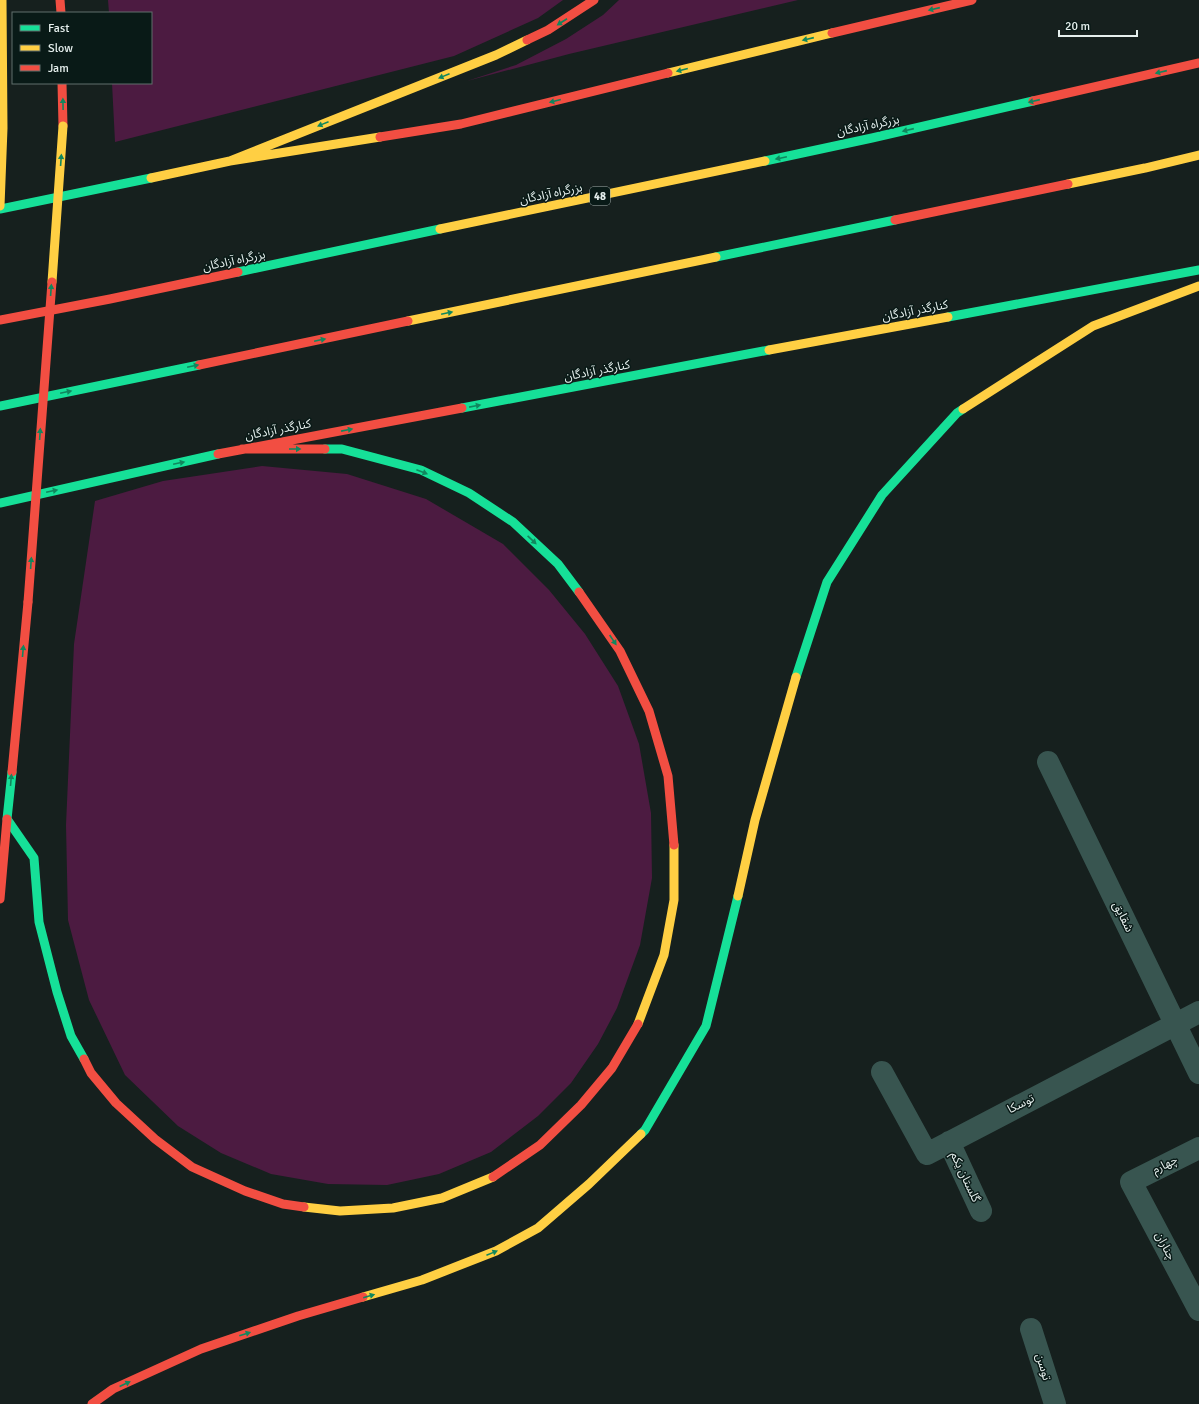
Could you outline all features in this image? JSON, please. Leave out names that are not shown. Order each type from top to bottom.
[{"type":"main road","points":[[2,0],[3,128],[0,208],[230,161],[461,124],[744,54],[972,0]]},
{"type":"main road","points":[[60,0],[61,12]]},
{"type":"main road","points":[[230,161],[496,55],[548,30],[594,0]]},
{"type":"main road","name":"بزرگراه آزادگان","points":[[0,320],[110,299],[872,138],[1199,63]]},
{"type":"main road","points":[[0,899],[28,602],[63,126],[62,84]]},
{"type":"main road","points":[[0,406],[1145,168],[1199,155]]},
{"type":"main road","points":[[1145,168],[1184,168]]},
{"type":"main road","name":"کنارگذر آزادگان","points":[[0,503],[242,449],[1199,270]]},
{"type":"main road","points":[[92,1404],[113,1389],[201,1349],[298,1316],[422,1280],[496,1251],[538,1228],[590,1184],[645,1130],[706,1026],[755,820],[789,700],[827,582],[882,495],[957,413],[1093,326],[1199,286]]},
{"type":"main road","points":[[7,819],[34,858],[39,922],[57,992],[71,1036],[91,1073],[116,1103],[155,1139],[192,1167],[245,1191],[283,1204],[340,1211],[393,1208],[442,1198],[492,1178],[540,1145],[581,1105],[612,1068],[640,1021],[664,955],[674,900],[674,844],[668,776],[649,711],[620,651],[558,564],[513,522],[469,493],[421,470],[342,449],[242,449]]},
{"type":"street","name":"شقایق","points":[[1048,762],[1199,1073]]},
{"type":"street","name":"توسکا","points":[[882,1072],[927,1154],[1199,1012]]},
{"type":"street","name":"گلستان یکم","points":[[949,1142],[981,1211]]},
{"type":"street","name":"چهارم","points":[[1131,1182],[1199,1148]]},
{"type":"street","name":"چناران","points":[[1131,1182],[1198,1305]]},
{"type":"street","name":"توسن","points":[[1031,1329],[1054,1404]]},
{"type":"shaded area","points":[[108,0],[563,0],[538,18],[454,56],[115,142],[112,84],[152,84],[152,12],[109,12]]},
{"type":"shaded area","points":[[619,0],[798,0],[569,54],[467,81],[516,65],[566,39],[603,15]]},
{"type":"shaded area","points":[[262,466],[347,474],[426,499],[503,544],[549,590],[585,634],[618,686],[639,744],[651,813],[652,878],[640,945],[617,1008],[598,1044],[571,1083],[538,1116],[491,1152],[439,1174],[387,1185],[328,1184],[271,1174],[221,1153],[178,1126],[125,1075],[89,1000],[68,920],[66,825],[74,644],[95,501],[163,481]]},
{"type":"traffic: fast","points":[[765,161],[1033,101]]},
{"type":"traffic: fast","points":[[0,209],[151,178]]},
{"type":"traffic: fast","points":[[716,257],[895,220]]},
{"type":"traffic: fast","points":[[238,272],[440,229]]},
{"type":"traffic: fast","points":[[948,317],[1199,270]]},
{"type":"traffic: fast","points":[[462,408],[769,350]]},
{"type":"traffic: fast","points":[[0,406],[199,365]]},
{"type":"traffic: fast","points":[[796,677],[827,582],[882,495],[957,413],[963,409]]},
{"type":"traffic: fast","points":[[325,449],[342,449],[421,470],[469,493],[513,522],[558,564],[579,592]]},
{"type":"traffic: fast","points":[[0,503],[218,454]]},
{"type":"traffic: fast","points":[[12,772],[7,819],[34,858],[39,922],[57,992],[71,1036],[84,1059]]},
{"type":"traffic: fast","points":[[641,1134],[645,1130],[706,1026],[738,896]]},
{"type":"traffic: slow","points":[[0,206],[3,128],[2,0]]},
{"type":"traffic: slow","points":[[668,73],[832,33]]},
{"type":"traffic: slow","points":[[230,161],[496,55],[527,40]]},
{"type":"traffic: slow","points":[[52,282],[63,126]]},
{"type":"traffic: slow","points":[[151,178],[230,161],[380,137]]},
{"type":"traffic: slow","points":[[1068,184],[1199,155]]},
{"type":"traffic: slow","points":[[440,229],[765,161]]},
{"type":"traffic: slow","points":[[408,321],[716,257]]},
{"type":"traffic: slow","points":[[963,409],[1093,326],[1199,286]]},
{"type":"traffic: slow","points":[[769,350],[948,317]]},
{"type":"traffic: slow","points":[[738,896],[755,820],[796,677]]},
{"type":"traffic: slow","points":[[638,1024],[664,955],[674,900],[674,845]]},
{"type":"traffic: slow","points":[[363,1297],[422,1280],[496,1251],[538,1228],[589,1184],[641,1134]]},
{"type":"traffic: slow","points":[[304,1207],[340,1211],[393,1208],[442,1198],[493,1177]]},
{"type":"traffic: jam","points":[[60,0],[61,12]]},
{"type":"traffic: jam","points":[[527,40],[548,30],[594,0]]},
{"type":"traffic: jam","points":[[832,33],[972,0]]},
{"type":"traffic: jam","points":[[1033,101],[1199,63]]},
{"type":"traffic: jam","points":[[380,137],[461,124],[668,73]]},
{"type":"traffic: jam","points":[[62,84],[63,126]]},
{"type":"traffic: jam","points":[[895,220],[1068,184]]},
{"type":"traffic: jam","points":[[0,320],[238,272]]},
{"type":"traffic: jam","points":[[28,602],[52,282]]},
{"type":"traffic: jam","points":[[199,365],[408,321]]},
{"type":"traffic: jam","points":[[218,454],[462,408]]},
{"type":"traffic: jam","points":[[242,449],[325,449]]},
{"type":"traffic: jam","points":[[579,592],[620,651],[649,711],[668,776],[674,845]]},
{"type":"traffic: jam","points":[[12,772],[28,602]]},
{"type":"traffic: jam","points":[[0,899],[7,819]]},
{"type":"traffic: jam","points":[[493,1177],[540,1145],[581,1105],[612,1068],[638,1024]]},
{"type":"traffic: jam","points":[[84,1059],[91,1073],[116,1103],[155,1139],[192,1167],[245,1191],[283,1204],[304,1207]]},
{"type":"traffic: jam","points":[[92,1404],[113,1389],[201,1349],[298,1316],[363,1297]]}]
